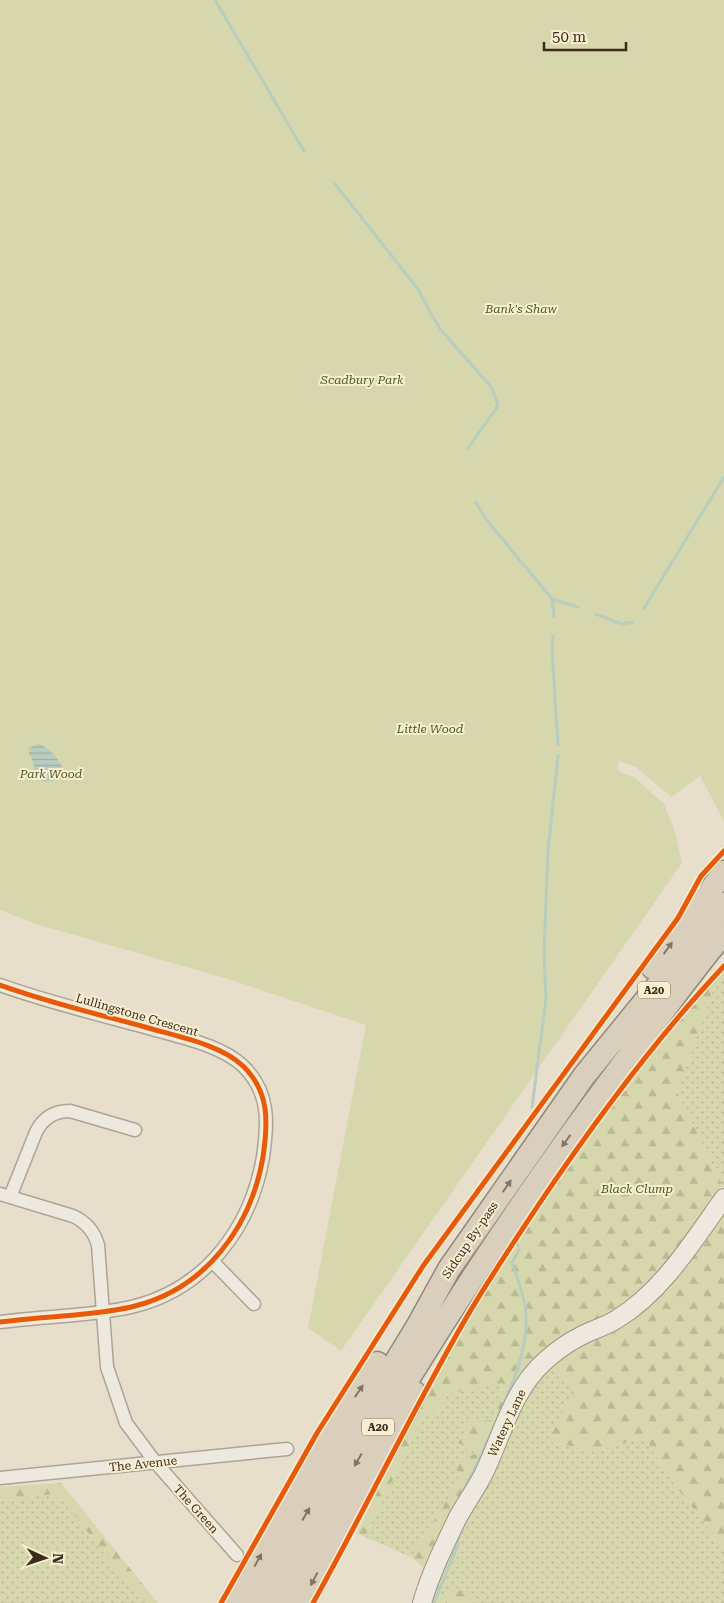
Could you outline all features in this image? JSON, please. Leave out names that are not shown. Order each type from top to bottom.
[{"type":"highway","name":"A20","points":[[584,1076],[624,1008],[724,872]]},
{"type":"highway","name":"Sidcup By-pass","points":[[258,1603],[345,1445],[417,1327],[449,1269],[584,1076],[724,904]]},
{"type":"highway","name":"Sidcup By-pass","points":[[279,1603],[361,1455],[450,1310],[532,1188],[594,1102],[724,933]]},
{"type":"highway","name":"A20","points":[[594,1102],[634,1060],[724,954]]},
{"type":"highway","name":"A20","points":[[301,1603],[429,1368],[487,1255]]},
{"type":"highway","name":"A20","points":[[234,1603],[308,1468],[329,1435],[407,1321],[449,1269]]},
{"type":"street","name":"Lullingstone Crescent","points":[[0,985],[221,1051],[232,1057],[251,1075],[262,1095],[267,1122],[267,1134],[254,1194],[240,1225],[212,1262],[189,1281],[161,1297],[137,1306],[103,1312],[0,1322]]},
{"type":"street","points":[[5,1195],[40,1123],[47,1117],[63,1111],[70,1111],[135,1130]]},
{"type":"street","name":"The Green","points":[[5,1195],[82,1220],[95,1236],[98,1245],[108,1368],[126,1423],[156,1463],[237,1555]]},
{"type":"street","name":"Watery Lane","points":[[422,1603],[458,1519],[484,1474],[506,1418],[527,1381],[544,1362],[560,1349],[579,1337],[616,1320],[642,1301],[678,1261],[724,1198]]},
{"type":"street","points":[[212,1262],[254,1304]]},
{"type":"street","name":"The Avenue","points":[[0,1478],[287,1449]]},
{"type":"green space","name":"Scadbury Park","points":[[0,0],[724,0],[724,821],[700,776],[671,797],[636,767],[619,761],[617,770],[635,778],[664,804],[675,832],[682,863],[341,1351],[308,1328],[366,1025],[228,979],[36,924],[0,910]]},
{"type":"green space","points":[[724,969],[724,1188],[677,1092],[719,974]]},
{"type":"green space","name":"Black Clump","points":[[719,974],[677,1092],[724,1190],[674,1256],[635,1299],[540,1358],[417,1603],[412,1603],[423,1567],[411,1557],[459,1481],[456,1462],[477,1453],[458,1443],[469,1422],[494,1420],[502,1383],[447,1394],[438,1415],[424,1415],[365,1537],[357,1533],[442,1364],[499,1267],[552,1188],[608,1110],[646,1060]]},
{"type":"green space","points":[[724,1206],[724,1548],[674,1484],[645,1438],[594,1451],[547,1441],[576,1389],[546,1364],[619,1323]]},
{"type":"green space","points":[[546,1364],[576,1389],[547,1441],[594,1451],[645,1438],[674,1484],[724,1548],[724,1603],[475,1603],[473,1601],[428,1598],[506,1436]]},
{"type":"green space","points":[[502,1382],[494,1420],[458,1444],[478,1453],[411,1557],[365,1537],[424,1415],[438,1415],[447,1394]]},
{"type":"green space","points":[[61,1483],[158,1603],[143,1603],[65,1503],[53,1494],[0,1501],[0,1487]]},
{"type":"green space","points":[[52,1494],[65,1503],[143,1603],[0,1603],[0,1501]]},
{"type":"green space","points":[[460,1590],[475,1603],[427,1603],[428,1598]]},
{"type":"shaded area","points":[[38,744],[49,750],[61,765],[62,772],[54,780],[46,782],[37,776],[29,754],[29,748]]},
{"type":"waterway","points":[[215,0],[304,151]]},
{"type":"waterway","points":[[335,184],[418,289],[441,330],[492,388],[498,406],[468,448]]},
{"type":"waterway","points":[[644,608],[724,477]]},
{"type":"waterway","points":[[476,502],[485,518],[552,599],[554,616]]},
{"type":"waterway","points":[[552,599],[578,607]]},
{"type":"waterway","points":[[596,614],[621,624],[633,622]]},
{"type":"waterway","points":[[553,636],[552,650],[558,745]]},
{"type":"waterway","points":[[532,1107],[546,999],[544,952],[548,851],[558,756]]},
{"type":"waterway","points":[[507,1396],[516,1374],[525,1340],[526,1328],[525,1305],[512,1263],[519,1250]]},
{"type":"waterway","points":[[462,1494],[504,1404]]},
{"type":"waterway","points":[[434,1603],[458,1544],[459,1532]]},
{"type":"cycle path","points":[[221,1603],[317,1433],[423,1266],[678,918],[701,876],[724,851]]},
{"type":"cycle path","points":[[313,1603],[445,1355],[501,1261],[604,1111],[674,1022],[724,966]]},
{"type":"cycle path","points":[[0,985],[54,1002],[183,1037],[222,1052],[233,1058],[252,1076],[263,1097],[266,1120],[263,1157],[257,1183],[248,1207],[236,1230],[221,1251],[204,1269],[183,1285],[160,1297],[135,1306],[90,1313],[0,1322]]},
{"type":"park label","name":"Bank's Shaw","points":[[521,309]]},
{"type":"park label","name":"Little Wood","points":[[430,729]]},
{"type":"park label","name":"Park Wood","points":[[51,774]]}]
